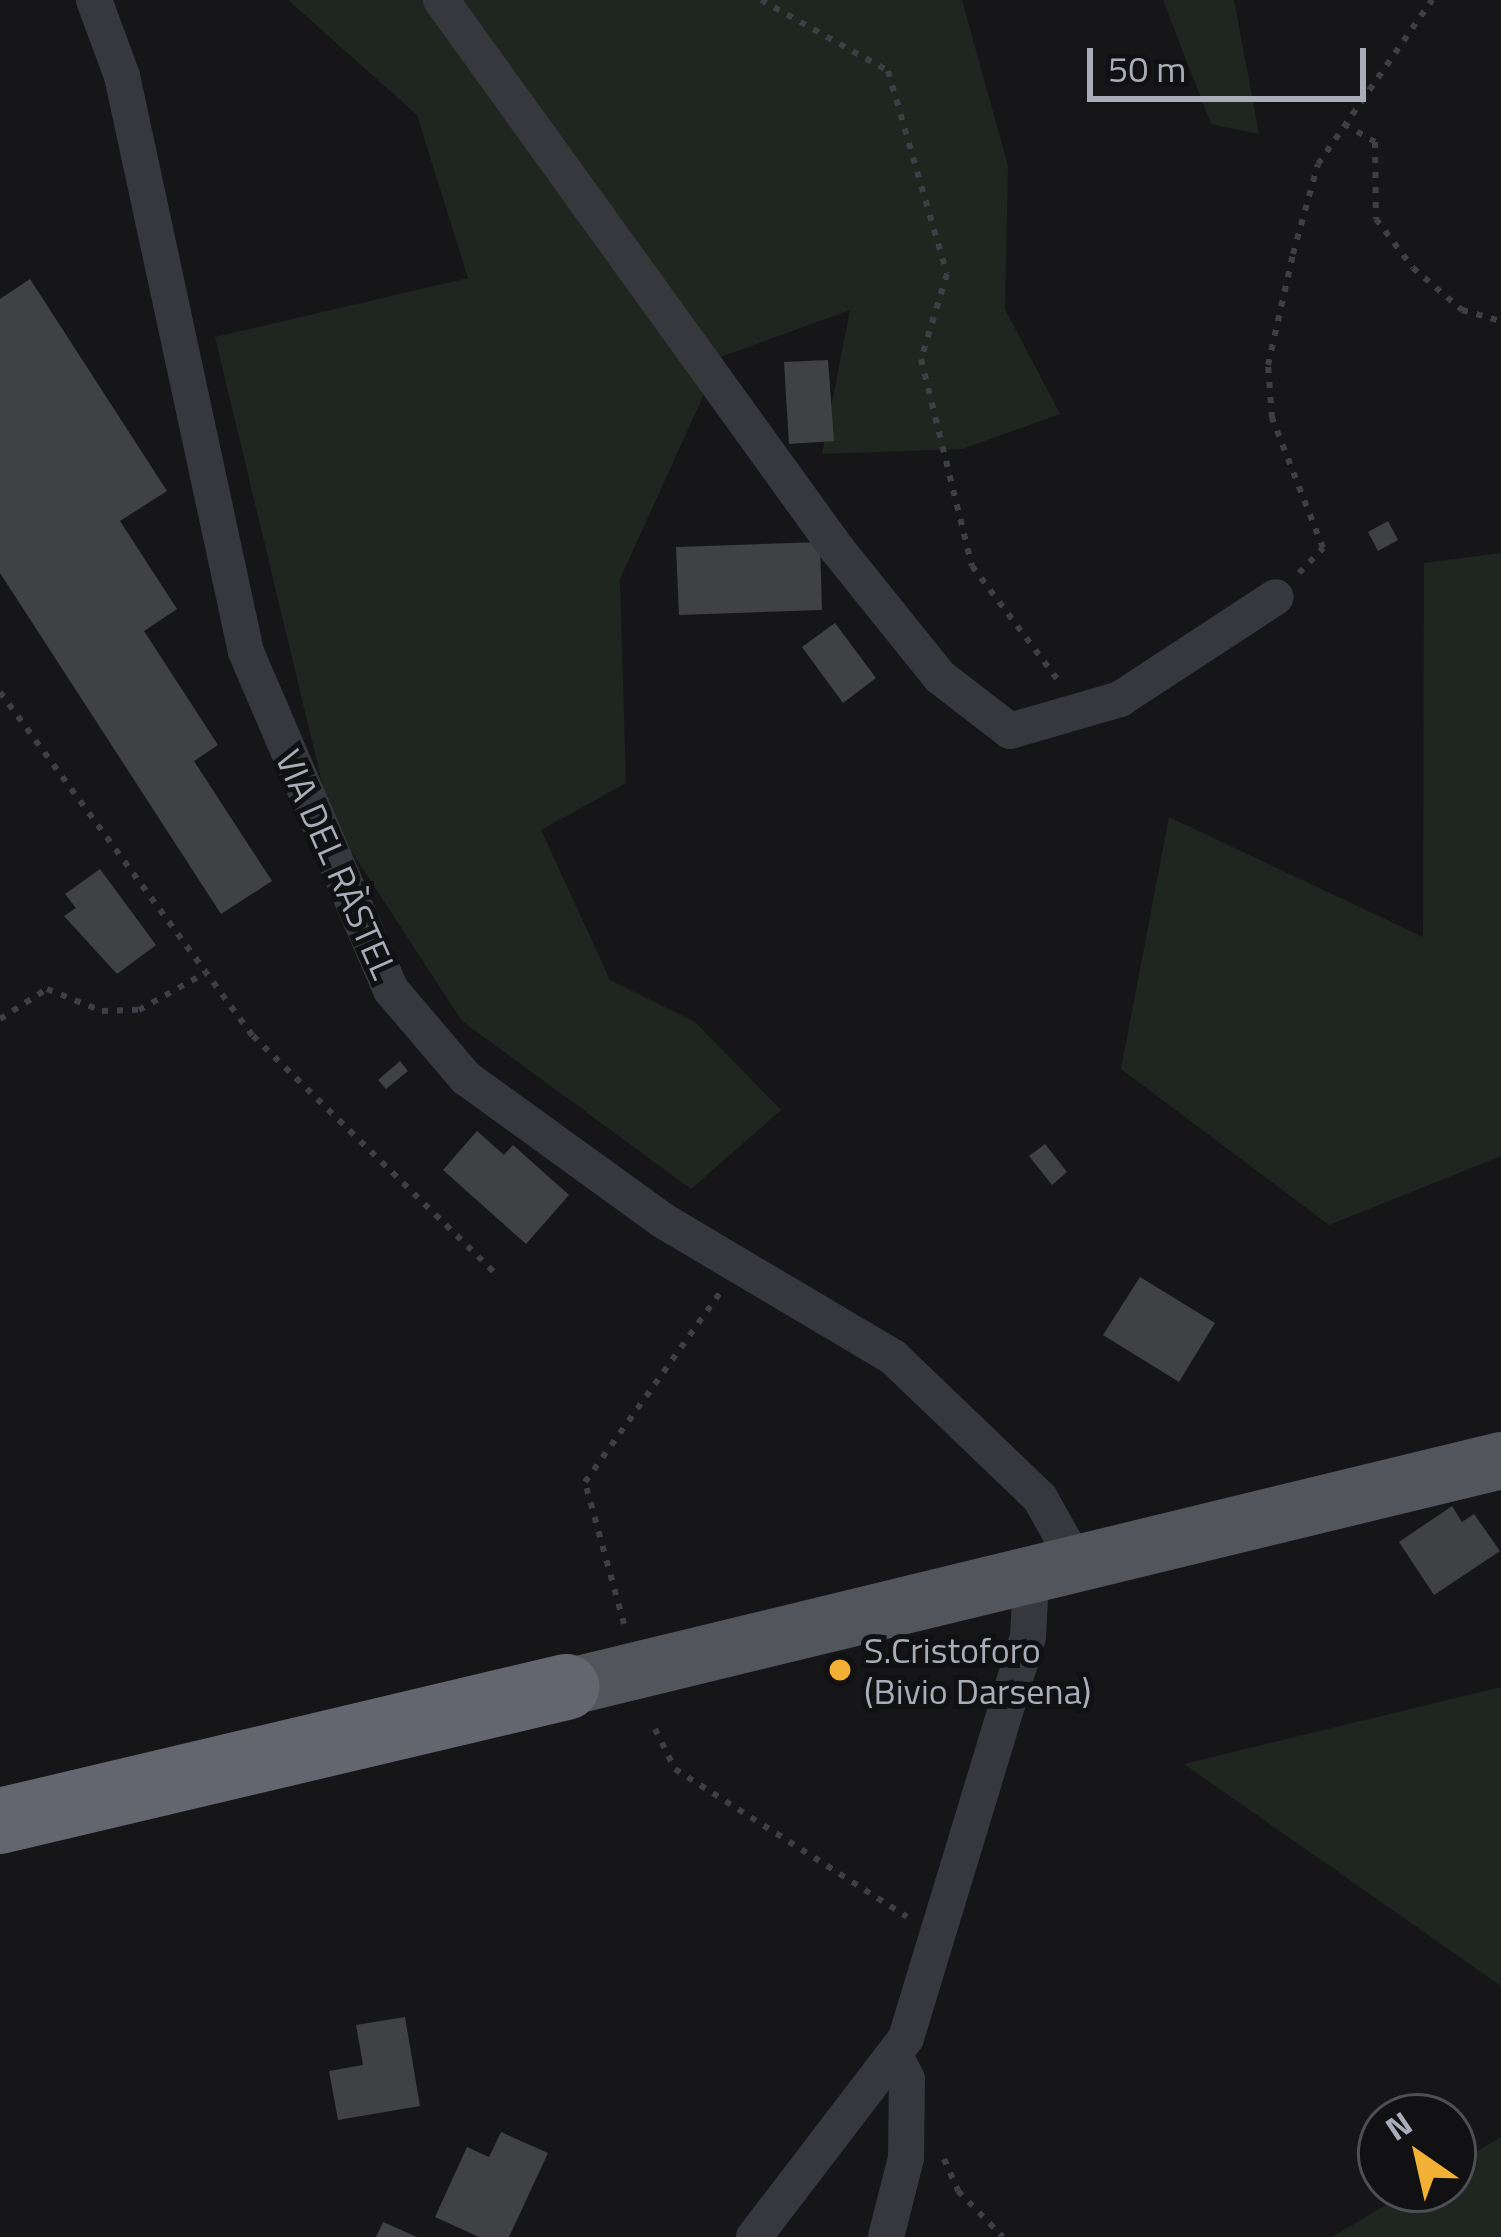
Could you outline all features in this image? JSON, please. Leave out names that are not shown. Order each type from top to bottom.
[{"type":"highway","points":[[0,1821],[566,1687]]},
{"type":"main road","points":[[566,1687],[1501,1460]]},
{"type":"street","name":"VIA DEL RÀSTEL","points":[[94,0],[122,76],[246,652],[391,990],[466,1078],[740,1267],[892,1357],[1040,1498],[1054,1572]]},
{"type":"street","points":[[441,0],[940,677],[1010,731],[1120,699],[1276,597]]},
{"type":"street","points":[[754,2237],[895,2055],[937,1937],[1028,1637],[1054,1572]]},
{"type":"street","points":[[886,2237],[905,2158],[907,2079],[895,2055]]},
{"type":"path","points":[[761,0],[888,71],[947,274],[921,359],[972,566],[1082,713]]},
{"type":"path","points":[[1276,597],[1323,548],[1272,418],[1268,365],[1318,164],[1432,0]]},
{"type":"path","points":[[1344,124],[1375,142],[1376,219],[1413,268],[1462,310],[1501,321]]},
{"type":"path","points":[[0,692],[253,1036],[494,1272]]},
{"type":"path","points":[[0,1019],[46,989],[102,1011],[139,1010],[203,974]]},
{"type":"path","points":[[624,1624],[585,1495],[588,1473],[740,1267]]},
{"type":"path","points":[[655,1729],[675,1769],[937,1937]]},
{"type":"shaded area","points":[[288,0],[962,0],[1008,166],[1005,309],[1060,414],[962,449],[822,454],[850,310],[721,357],[620,579],[626,783],[541,830],[610,980],[695,1022],[781,1110],[691,1189],[462,1021],[331,820],[215,337],[468,278],[417,115]]},
{"type":"shaded area","points":[[1163,0],[1234,0],[1259,134],[1211,124]]},
{"type":"shaded area","points":[[1501,553],[1501,1156],[1329,1225],[1121,1069],[1169,817],[1423,937],[1424,563]]},
{"type":"shaded area","points":[[1501,1687],[1501,1986],[1184,1764]]},
{"type":"shaded area","points":[[1501,2137],[1501,2237],[1332,2237],[1372,2213],[1477,2213],[1477,2152]]},
{"type":"building","points":[[30,279],[167,491],[120,521],[177,609],[144,631],[218,745],[194,761],[272,881],[221,914],[0,573],[0,299]]},
{"type":"building","points":[[828,360],[834,441],[789,444],[784,362]]},
{"type":"building","points":[[1388,521],[1398,540],[1378,551],[1368,532]]},
{"type":"building","points":[[820,542],[822,610],[679,615],[676,547]]},
{"type":"building","points":[[835,623],[876,678],[843,703],[802,647]]},
{"type":"building","points":[[100,869],[156,945],[117,974],[64,916],[76,908],[65,894]]},
{"type":"building","points":[[400,1061],[408,1071],[386,1089],[378,1080]]},
{"type":"building","points":[[477,1131],[504,1155],[513,1145],[569,1195],[526,1244],[443,1170]]},
{"type":"building","points":[[1045,1144],[1067,1172],[1052,1185],[1029,1156]]},
{"type":"building","points":[[1140,1277],[1215,1323],[1179,1382],[1103,1335]]},
{"type":"building","points":[[1452,1506],[1462,1522],[1474,1514],[1500,1551],[1434,1595],[1399,1542]]},
{"type":"building","points":[[405,2017],[420,2106],[338,2120],[329,2071],[363,2065],[356,2025]]},
{"type":"building","points":[[501,2132],[548,2153],[509,2237],[479,2237],[435,2217],[467,2147],[489,2157]]},
{"type":"building","points":[[383,2222],[417,2237],[376,2237]]},
{"type":"place","name":"S.Cristoforo (Bivio Darsena)","points":[[840,1670]]}]
